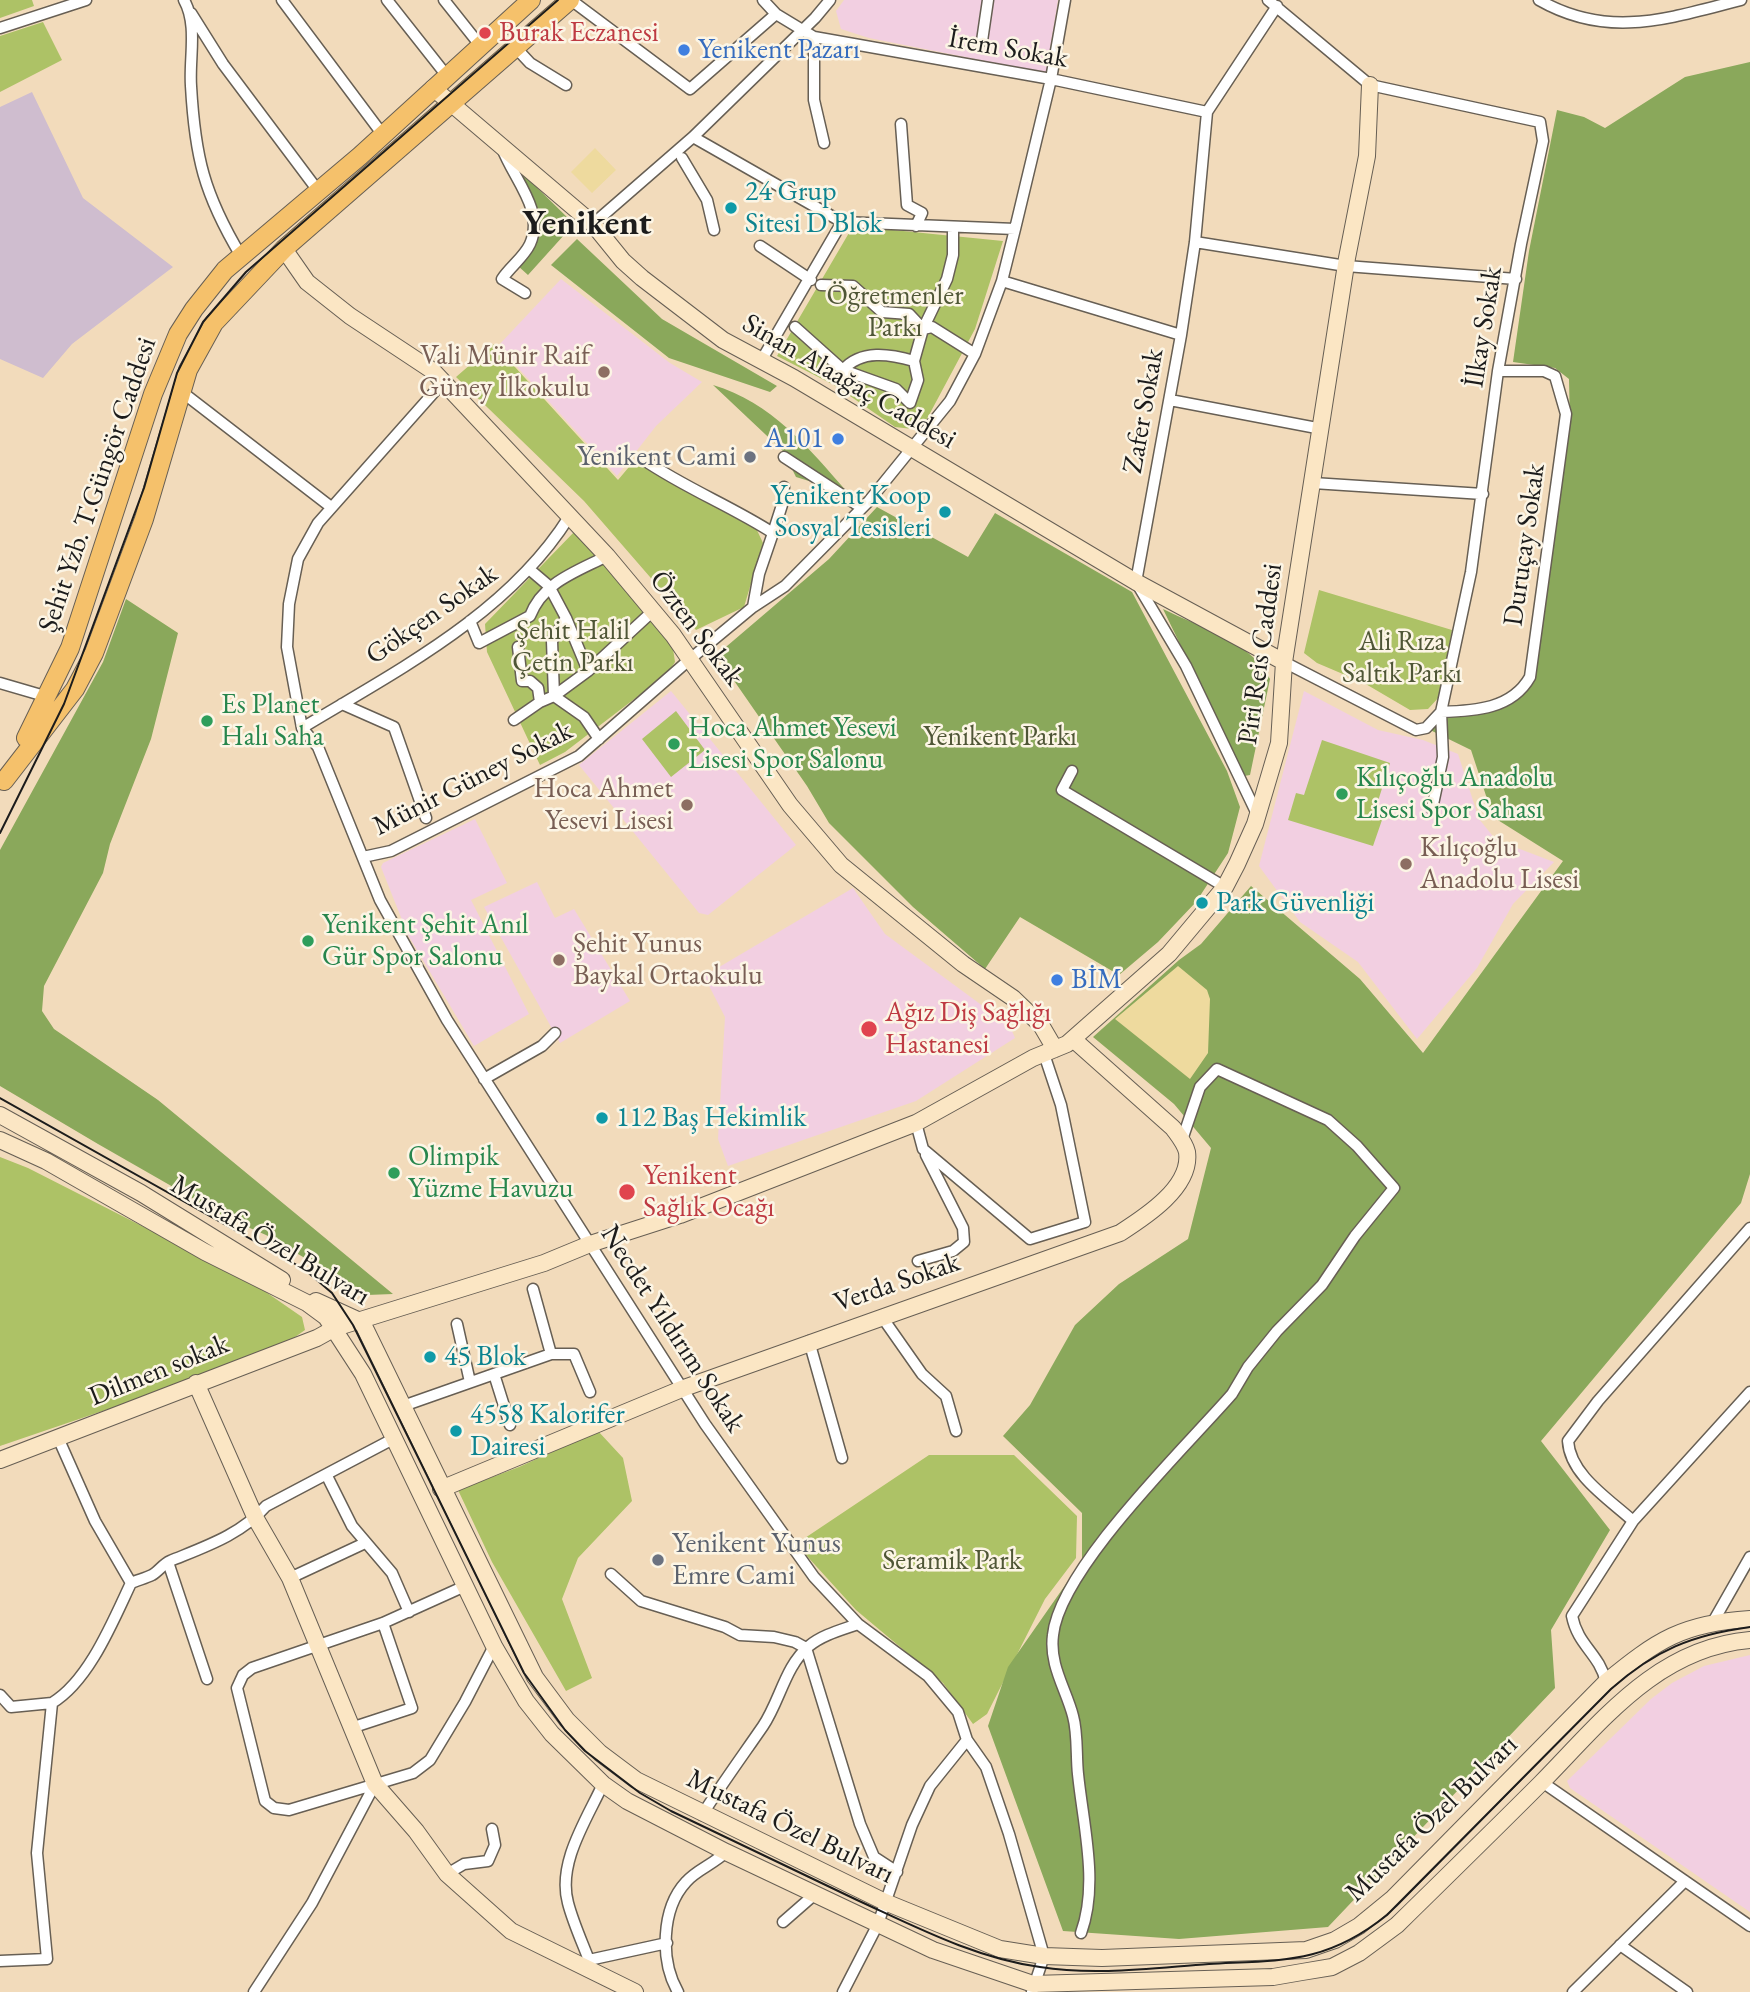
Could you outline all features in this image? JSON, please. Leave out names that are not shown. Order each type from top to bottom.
[{"type":"main road","name":"Şehit Yzb. T.Güngör Caddesi","points":[[2,784],[48,697],[70,648],[166,361],[178,334],[210,286],[241,256],[383,135],[479,44],[531,0]]},
{"type":"main road","name":"Şehit Yzb. T.Güngör Caddesi","points":[[2,784],[75,689],[94,653],[144,519],[192,360],[214,323],[284,249],[571,0]]},
{"type":"main road","name":"Sinan Alaağaç Caddesi","points":[[440,82],[452,104],[593,224],[623,261],[657,291],[723,340],[794,378],[911,450],[982,488],[1136,582],[1284,662]]},
{"type":"main road","name":"Piri Reis Caddesi","points":[[335,1328],[362,1322],[544,1263],[590,1244],[680,1215],[916,1123],[1073,1038],[1169,954],[1224,887],[1257,814],[1279,743],[1284,662],[1346,266],[1367,156],[1370,85]]},
{"type":"main road","name":"Özten Sokak","points":[[284,249],[307,282],[443,382],[607,556],[653,611],[814,838],[841,865],[898,912],[1013,998],[1041,1025],[1049,1052]]},
{"type":"main road","points":[[1073,1038],[1174,1128],[1182,1140]]},
{"type":"main road","name":"Mustafa Özel Bulvarı","points":[[0,1115],[141,1193],[321,1304],[362,1322],[441,1489],[535,1677],[567,1720],[600,1753],[636,1780],[702,1815],[885,1902],[1000,1948],[1044,1956],[1102,1958],[1306,1950],[1335,1940],[1359,1926],[1392,1899],[1606,1682],[1676,1632],[1713,1622],[1750,1619]]},
{"type":"main road","name":"Mustafa Özel Bulvarı","points":[[0,1140],[46,1161],[205,1252],[307,1303],[335,1328],[363,1374],[494,1646],[532,1709],[552,1734],[603,1784],[626,1801],[726,1852],[933,1950],[1033,1988],[1273,1977],[1332,1967],[1359,1954],[1397,1925],[1542,1782],[1622,1698],[1656,1673],[1690,1654],[1731,1641],[1750,1640]]},
{"type":"main road","name":"Verda Sokak","points":[[441,1489],[684,1388],[809,1341],[1121,1233],[1147,1216],[1180,1179],[1186,1152],[1182,1140]]},
{"type":"main road","name":"Dilmen sokak","points":[[0,1460],[59,1440],[196,1383],[317,1338],[335,1328]]},
{"type":"main road","points":[[196,1383],[256,1518],[290,1578],[375,1784],[447,1874],[511,1931],[591,1965],[635,1992]]},
{"type":"street","points":[[0,28],[86,0]]},
{"type":"street","points":[[282,0],[383,135]]},
{"type":"street","points":[[387,0],[440,82]]},
{"type":"street","points":[[444,0],[479,44]]},
{"type":"street","points":[[571,0],[690,89],[776,13]]},
{"type":"street","name":"İrem Sokak","points":[[763,0],[776,13],[814,37],[1051,79],[1207,112]]},
{"type":"street","points":[[593,224],[693,137],[803,30],[830,0]]},
{"type":"street","points":[[982,41],[988,0]]},
{"type":"street","name":"Münir Güney Sokak","points":[[363,857],[391,851],[579,756],[753,607],[785,586],[869,501],[911,450],[950,401],[975,354],[1002,281],[1051,79],[1065,0]]},
{"type":"street","points":[[1539,0],[1583,19],[1602,23],[1649,23],[1741,0]]},
{"type":"street","points":[[1273,3],[1370,85]]},
{"type":"street","name":"Zafer Sokak","points":[[1136,582],[1181,335],[1195,242],[1207,112],[1273,3]]},
{"type":"street","points":[[186,4],[223,64],[319,192]]},
{"type":"street","points":[[186,4],[192,29],[191,83],[200,170],[241,256]]},
{"type":"street","points":[[814,37],[814,100],[824,143]]},
{"type":"street","points":[[516,48],[530,63],[566,85]]},
{"type":"street","name":"İlkay Sokak","points":[[1370,85],[1541,122],[1544,141],[1498,371],[1467,596],[1441,712],[1443,757],[1432,809]]},
{"type":"street","points":[[901,124],[907,205],[922,213],[916,226]]},
{"type":"street","points":[[693,137],[842,222],[1015,229]]},
{"type":"street","points":[[500,146],[512,174],[533,208],[536,224],[529,247],[502,279],[525,293]]},
{"type":"street","points":[[682,158],[707,200],[714,230]]},
{"type":"street","points":[[761,362],[816,283],[842,222]]},
{"type":"street","points":[[795,327],[843,370],[895,389],[910,403],[918,380],[914,361],[923,329],[947,279],[953,255],[953,227]]},
{"type":"street","points":[[1195,242],[1346,266],[1516,279]]},
{"type":"street","points":[[760,246],[816,283],[853,286],[882,312],[909,314],[923,329]]},
{"type":"street","points":[[1002,281],[1181,335]]},
{"type":"street","points":[[923,329],[932,327],[975,354]]},
{"type":"street","points":[[843,370],[851,361],[865,356],[881,355],[914,361]]},
{"type":"street","name":"Duruçay Sokak","points":[[1441,712],[1482,711],[1522,691],[1530,677],[1566,414],[1555,376],[1544,371],[1498,371]]},
{"type":"street","name":"Necdet Yıldırım Sokak","points":[[443,382],[331,507],[310,535],[298,559],[289,604],[288,647],[302,728],[318,747],[380,900],[484,1079],[705,1424],[775,1526],[814,1577],[858,1624],[928,1676],[958,1712],[967,1740],[990,1778],[1044,1956]]},
{"type":"street","points":[[182,392],[331,507]]},
{"type":"street","points":[[1170,400],[1322,429]]},
{"type":"street","points":[[784,457],[856,504]]},
{"type":"street","points":[[644,460],[678,484],[709,496],[773,533]]},
{"type":"street","points":[[1313,483],[1483,494]]},
{"type":"street","points":[[753,607],[759,574],[782,505],[783,487]]},
{"type":"street","name":"Gökçen Sokak","points":[[302,728],[470,621],[519,581],[569,517]]},
{"type":"street","points":[[470,621],[479,643],[530,616],[536,601],[549,586],[607,556]]},
{"type":"street","points":[[529,569],[549,586],[566,618],[588,671]]},
{"type":"street","points":[[1136,582],[1186,666],[1257,814]]},
{"type":"street","points":[[514,720],[588,671],[653,611]]},
{"type":"street","points":[[554,696],[552,641],[566,618]]},
{"type":"street","points":[[518,647],[522,681],[530,681],[538,688],[540,702]]},
{"type":"street","points":[[1284,662],[1416,730],[1426,728],[1441,712]]},
{"type":"street","points":[[0,682],[48,697]]},
{"type":"street","points":[[554,696],[584,717],[599,739]]},
{"type":"street","points":[[342,704],[394,727],[426,818]]},
{"type":"street","points":[[1072,771],[1062,790],[1224,887]]},
{"type":"street","points":[[484,1079],[542,1046],[555,1033]]},
{"type":"street","points":[[923,1149],[1030,1239],[1084,1222],[1049,1052]]},
{"type":"street","points":[[1081,1933],[1089,1881],[1085,1833],[1074,1717],[1055,1668],[1053,1634],[1067,1592],[1104,1539],[1232,1394],[1248,1367],[1277,1331],[1322,1285],[1355,1236],[1394,1188],[1357,1146],[1328,1120],[1217,1069],[1199,1087],[1182,1140]]},
{"type":"street","points":[[916,1123],[923,1149],[963,1228],[964,1242],[953,1251],[918,1261]]},
{"type":"street","points":[[1633,1521],[1578,1471],[1569,1456],[1568,1441],[1598,1401],[1750,1228]]},
{"type":"street","points":[[533,1289],[551,1354]]},
{"type":"street","points":[[882,1317],[922,1374],[946,1395],[956,1431]]},
{"type":"street","points":[[457,1324],[470,1382]]},
{"type":"street","points":[[809,1341],[842,1458]]},
{"type":"street","points":[[403,1406],[551,1354],[574,1354],[590,1392]]},
{"type":"street","points":[[495,1374],[510,1426]]},
{"type":"street","points":[[1606,1682],[1602,1664],[1575,1634],[1572,1616],[1633,1521],[1750,1392]]},
{"type":"street","points":[[0,1695],[11,1707],[52,1703],[70,1692],[84,1672],[131,1583],[154,1574],[168,1562],[192,1555],[256,1518],[266,1506],[393,1439]]},
{"type":"street","points":[[59,1440],[95,1521],[131,1583]]},
{"type":"street","points":[[327,1476],[352,1526],[392,1573],[409,1612]]},
{"type":"street","points":[[290,1578],[365,1543]]},
{"type":"street","points":[[1713,1622],[1750,1557]]},
{"type":"street","points":[[168,1562],[207,1679]]},
{"type":"street","points":[[611,1574],[641,1601],[725,1627],[740,1635],[774,1637],[796,1642],[806,1648],[860,1824],[874,1857],[897,1872]]},
{"type":"street","points":[[465,1586],[383,1623],[252,1668],[243,1675],[237,1688],[265,1801],[274,1808],[289,1810],[413,1773],[430,1760],[465,1702],[494,1646]]},
{"type":"street","points":[[351,1728],[412,1708],[383,1623]]},
{"type":"street","points":[[702,1815],[764,1724],[783,1683],[806,1648],[819,1639],[858,1624]]},
{"type":"street","points":[[0,1961],[47,1959],[37,1853],[52,1703]]},
{"type":"street","points":[[842,1992],[878,1924],[912,1825],[930,1786],[967,1740]]},
{"type":"street","points":[[1542,1782],[1750,1926]]},
{"type":"street","points":[[254,1992],[312,1903],[349,1839],[375,1784]]},
{"type":"street","points":[[603,1784],[568,1862],[566,1882],[567,1902],[591,1965],[667,1943]]},
{"type":"street","points":[[447,1874],[464,1864],[488,1861],[495,1845],[492,1829]]},
{"type":"street","points":[[678,1992],[670,1972],[667,1943],[668,1923],[675,1897],[688,1879],[712,1866],[726,1852]]},
{"type":"street","points":[[1573,1992],[1685,1881]]},
{"type":"street","points":[[783,1922],[816,1894]]},
{"type":"street","points":[[1620,1945],[1687,1992]]},
{"type":"street","points":[[1033,1988],[1044,1956]]},
{"type":"shaded area","points":[[844,0],[1058,0],[1046,73],[869,38],[841,29],[836,11]]},
{"type":"shaded area","points":[[32,92],[83,198],[173,267],[72,344],[43,378],[0,359],[0,107]]},
{"type":"shaded area","name":"Vali Münir Raif Güney İlkokulu","points":[[561,279],[670,363],[702,382],[656,426],[617,476],[498,346]]},
{"type":"shaded area","name":"Hoca Ahmet Yesevi Lisesi","points":[[671,691],[796,845],[708,915],[699,913],[579,765]]},
{"type":"shaded area","name":"Kılıçoğlu Anadolu Lisesi","points":[[1304,691],[1378,730],[1423,740],[1458,754],[1479,819],[1496,840],[1554,862],[1513,904],[1477,968],[1417,1039],[1358,962],[1300,922],[1259,866]]},
{"type":"shaded area","points":[[475,819],[507,883],[471,900],[529,1014],[474,1046],[408,935],[381,867],[383,863]]},
{"type":"shaded area","name":"Şehit Yunus Baykal Ortaokulu","points":[[537,882],[555,918],[574,909],[630,1001],[560,1043],[484,907]]},
{"type":"shaded area","name":"Ağız Diş Sağlığı Hastanesi","points":[[853,888],[885,934],[1010,1026],[1015,1038],[916,1101],[728,1166],[718,1139],[725,1017],[704,976]]},
{"type":"shaded area","points":[[1750,1655],[1750,1912],[1570,1788],[1567,1781],[1651,1699],[1672,1683],[1704,1666]]},
{"type":"green space","points":[[0,0],[32,0],[34,6],[0,18]]},
{"type":"green space","points":[[43,22],[62,60],[0,92],[0,36]]},
{"type":"green space","points":[[1750,62],[1750,1174],[1741,1203],[1541,1441],[1610,1530],[1551,1630],[1555,1688],[1328,1927],[1179,1939],[1063,1931],[988,1726],[1008,1667],[1082,1561],[1082,1513],[1003,1436],[1030,1405],[1075,1325],[1119,1284],[1188,1239],[1211,1148],[1174,1104],[1093,1037],[1179,960],[1201,944],[1251,886],[1360,979],[1423,1053],[1563,861],[1493,817],[1471,750],[1426,728],[1441,712],[1507,699],[1530,677],[1570,427],[1569,379],[1555,368],[1513,362],[1529,251],[1557,110],[1584,117],[1605,128],[1685,77]]},
{"type":"green space","points":[[509,160],[574,224],[528,275],[518,266],[541,229],[529,195]]},
{"type":"green space","name":"Öğretmenler Parkı","points":[[853,226],[1003,241],[975,329],[921,430],[895,427],[834,385],[777,356]]},
{"type":"green space","points":[[577,239],[662,319],[777,386],[770,392],[669,358],[551,265]]},
{"type":"green space","points":[[494,344],[618,480],[634,461],[685,491],[708,498],[756,528],[763,543],[744,607],[696,630],[584,501],[456,377]]},
{"type":"green space","points":[[713,385],[753,403],[788,428],[848,493],[796,477],[783,451]]},
{"type":"green space","name":"Yenikent Parkı","points":[[877,507],[968,557],[995,513],[1132,592],[1227,771],[1240,807],[1228,853],[1196,902],[1158,942],[1119,975],[1020,917],[985,969],[913,907],[829,823],[807,786],[719,659],[720,652],[829,559]]},
{"type":"green space","name":"Şehit Halil Çetin Parkı","points":[[575,531],[672,642],[675,662],[667,674],[565,752],[540,765],[487,652],[485,624]]},
{"type":"green space","name":"Ali Rıza Saltık Parkı","points":[[1319,590],[1452,630],[1440,696],[1428,709],[1410,710],[1364,683],[1317,663],[1304,653]]},
{"type":"green space","points":[[126,599],[178,633],[151,739],[110,844],[103,873],[44,986],[42,1011],[54,1029],[158,1100],[393,1294],[367,1295],[266,1235],[229,1219],[0,1086],[0,850],[103,662]]},
{"type":"green space","points":[[1163,609],[1238,645],[1262,666],[1270,679],[1250,775],[1244,776]]},
{"type":"green space","name":"Hoca Ahmet Yesevi Lisesi Spor Salonu","points":[[676,711],[705,750],[671,777],[642,739]]},
{"type":"green space","name":"Kılıçoğlu Anadolu Lisesi Spor Sahası","points":[[1322,740],[1390,763],[1373,817],[1382,820],[1373,846],[1288,820],[1296,793],[1304,795]]},
{"type":"green space","points":[[0,1157],[28,1168],[250,1281],[302,1317],[305,1330],[288,1342],[129,1402],[0,1446]]},
{"type":"green space","points":[[598,1431],[623,1458],[632,1501],[578,1558],[562,1599],[592,1678],[566,1691],[492,1562],[458,1490],[519,1467]]},
{"type":"green space","name":"Seramik Park","points":[[929,1455],[1014,1455],[1077,1516],[1076,1558],[1045,1599],[987,1714],[973,1724],[943,1683],[856,1610],[796,1544]]},
{"type":"sand","points":[[595,148],[616,170],[592,193],[571,172]]},
{"type":"sand","points":[[1178,966],[1207,990],[1210,999],[1208,1053],[1190,1079],[1115,1019]]},
{"type":"tram line","points":[[0,833],[64,704],[144,488],[177,373],[203,322],[246,272],[558,0]]},
{"type":"tram line","points":[[0,1098],[304,1269],[332,1293],[353,1325],[524,1673],[565,1730],[585,1751],[640,1793],[671,1811],[901,1921],[992,1957],[1061,1970],[1124,1970],[1282,1960],[1323,1951],[1344,1943],[1387,1915],[1627,1675],[1675,1646],[1729,1630],[1750,1627]]},
{"type":"place","name":"Burak Eczanesi","points":[[485,33]]},
{"type":"place","name":"Yenikent Pazarı","points":[[684,50]]},
{"type":"place","name":"24 Grup Sitesi D Blok","points":[[731,208]]},
{"type":"place","name":"Vali Münir Raif Güney İlkokulu","points":[[604,372]]},
{"type":"place","name":"A101","points":[[838,439]]},
{"type":"place","name":"Yenikent Cami","points":[[750,457]]},
{"type":"place","name":"Yenikent Koop Sosyal Tesisleri","points":[[945,512]]},
{"type":"place","name":"Es Planet Halı Saha","points":[[207,721]]},
{"type":"place","name":"Hoca Ahmet Yesevi Lisesi Spor Salonu","points":[[674,744]]},
{"type":"place","name":"Kılıçoğlu Anadolu Lisesi Spor Sahası","points":[[1342,794]]},
{"type":"place","name":"Hoca Ahmet Yesevi Lisesi","points":[[687,805]]},
{"type":"place","name":"Kılıçoğlu Anadolu Lisesi","points":[[1406,864]]},
{"type":"place","name":"Park Güvenliği","points":[[1202,903]]},
{"type":"place","name":"Yenikent Şehit Anıl Gür Spor Salonu","points":[[308,941]]},
{"type":"place","name":"Şehit Yunus Baykal Ortaokulu","points":[[559,960]]},
{"type":"place","name":"BİM","points":[[1057,980]]},
{"type":"place","name":"Ağız Diş Sağlığı Hastanesi","points":[[869,1029]]},
{"type":"place","name":"112 Baş Hekimlik","points":[[602,1118]]},
{"type":"place","name":"Olimpik Yüzme Havuzu","points":[[394,1173]]},
{"type":"place","name":"Yenikent Sağlık Ocağı","points":[[627,1192]]},
{"type":"place","name":"45 Blok","points":[[430,1357]]},
{"type":"place","name":"4558 Kalorifer Dairesi","points":[[456,1431]]},
{"type":"place","name":"Yenikent Yunus Emre Cami","points":[[658,1560]]},
{"type":"district","name":"Yenikent","points":[[587,224]]}]
